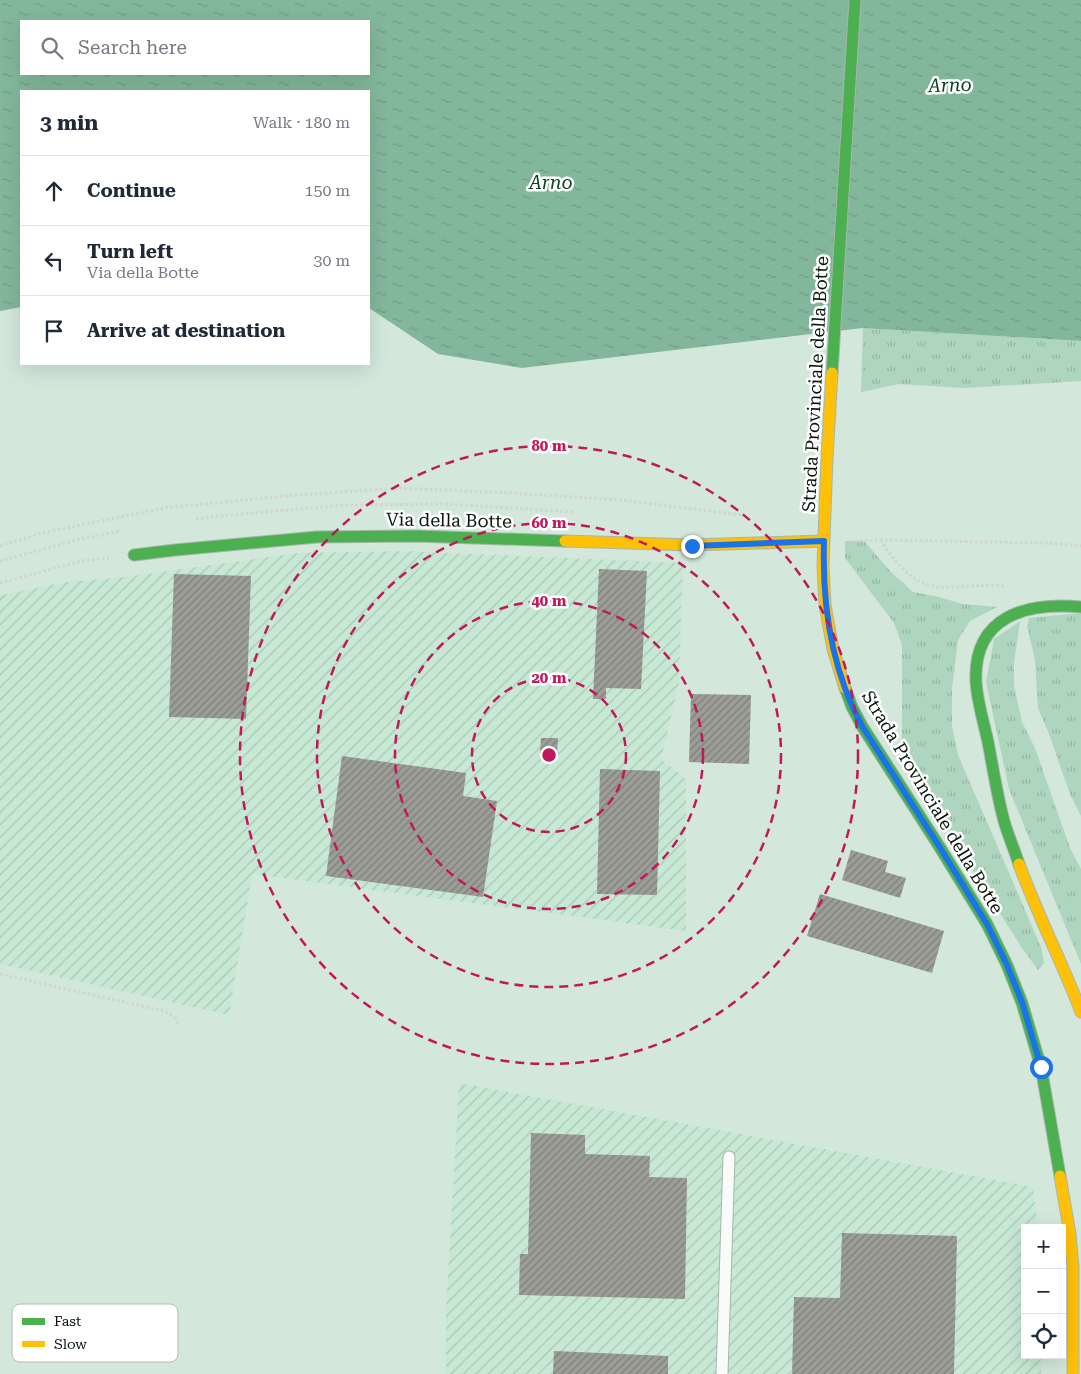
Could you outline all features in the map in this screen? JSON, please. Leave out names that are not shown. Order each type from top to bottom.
[{"type":"main road","name":"Strada Provinciale della Botte","points":[[855,0],[827,458],[823,565],[828,629],[841,677],[852,707],[862,726],[987,924],[1022,1002],[1041,1067],[1070,1234],[1073,1268],[1073,1374]]},
{"type":"main road","name":"Via della Botte","points":[[134,555],[327,537],[416,536],[692,546],[824,541]]},
{"type":"main road","points":[[1081,607],[1063,605],[1043,606],[1026,609],[1008,616],[986,636],[979,653],[976,668],[976,684],[1004,820],[1026,883],[1068,977],[1081,1012]]},
{"type":"lane","points":[[722,1374],[729,1157]]},
{"type":"path","points":[[0,546],[42,533],[164,508],[285,496],[399,488],[620,500],[746,515]]},
{"type":"path","points":[[824,541],[853,542],[881,540],[1047,543],[1081,546]]},
{"type":"path","points":[[881,540],[896,563],[915,579],[926,585],[941,587],[981,585],[1011,587]]},
{"type":"path","points":[[0,583],[81,560],[134,555]]},
{"type":"path","points":[[0,974],[164,1011],[174,1018],[179,1026]]},
{"type":"shaded area","points":[[405,551],[683,563],[679,683],[661,759],[686,779],[686,931],[252,874],[229,1015],[0,964],[0,596],[66,582],[125,577],[298,553]]},
{"type":"shaded area","points":[[459,1083],[1033,1187],[1038,1224],[1021,1224],[1021,1359],[1041,1359],[1041,1374],[446,1374],[446,1309]]},
{"type":"green space","points":[[863,328],[1081,341],[1081,381],[964,388],[899,384],[861,392]]},
{"type":"green space","points":[[845,541],[864,541],[891,572],[913,592],[963,604],[997,607],[970,621],[958,640],[952,688],[952,726],[958,755],[1041,947],[1044,963],[1038,970],[907,771],[902,742],[902,645],[894,623],[845,558]]},
{"type":"green space","points":[[1081,613],[1081,816],[1070,794],[1038,708],[1035,660],[1027,626],[1029,618]]},
{"type":"green space","points":[[1020,621],[1014,663],[1014,686],[1022,722],[1035,748],[1070,848],[1081,869],[1081,964],[1009,789],[986,682],[994,639]]},
{"type":"water","name":"Arno","points":[[0,0],[1081,0],[1081,341],[863,328],[522,368],[438,354],[370,309],[370,90],[20,90],[20,307],[0,311]]},
{"type":"building","points":[[599,569],[647,571],[641,689],[606,688],[606,699],[593,699]]},
{"type":"building","points":[[174,574],[251,576],[246,719],[169,717]]},
{"type":"building","points":[[691,694],[751,695],[749,764],[689,762]]},
{"type":"building","points":[[541,738],[558,738],[557,754],[540,753]]},
{"type":"building","points":[[342,756],[466,773],[463,796],[497,801],[483,897],[326,876]]},
{"type":"building","points":[[600,769],[660,771],[657,895],[597,894]]},
{"type":"building","points":[[851,850],[888,861],[885,872],[906,878],[900,898],[842,880]]},
{"type":"building","points":[[820,894],[944,931],[932,973],[807,936]]},
{"type":"building","points":[[531,1133],[585,1135],[585,1154],[650,1156],[649,1177],[687,1178],[685,1299],[519,1295],[520,1254],[528,1254]]},
{"type":"building","points":[[842,1233],[957,1236],[954,1374],[792,1374],[794,1297],[840,1298]]},
{"type":"building","points":[[554,1351],[668,1356],[668,1374],[553,1374]]},
{"type":"traffic: fast","points":[[832,373],[855,0]]},
{"type":"traffic: fast","points":[[134,555],[317,537],[416,536],[565,541]]},
{"type":"traffic: fast","points":[[1019,864],[1007,832],[979,704],[976,682],[977,660],[983,642],[993,628],[1007,618],[1023,611],[1041,607],[1081,607]]},
{"type":"traffic: fast","points":[[845,688],[862,726],[987,924],[1007,965],[1022,1003],[1041,1067],[1060,1176]]},
{"type":"traffic: slow","points":[[832,373],[823,565],[825,605],[833,649],[845,688]]},
{"type":"traffic: slow","points":[[565,541],[692,545],[824,541]]},
{"type":"traffic: slow","points":[[1019,864],[1081,1012]]},
{"type":"traffic: slow","points":[[1060,1176],[1070,1234],[1073,1268],[1073,1374]]},
{"type":"route","points":[[692,546],[824,541],[823,565],[828,629],[841,677],[852,707],[862,726],[987,924],[1022,1002],[1041,1067]]}]
